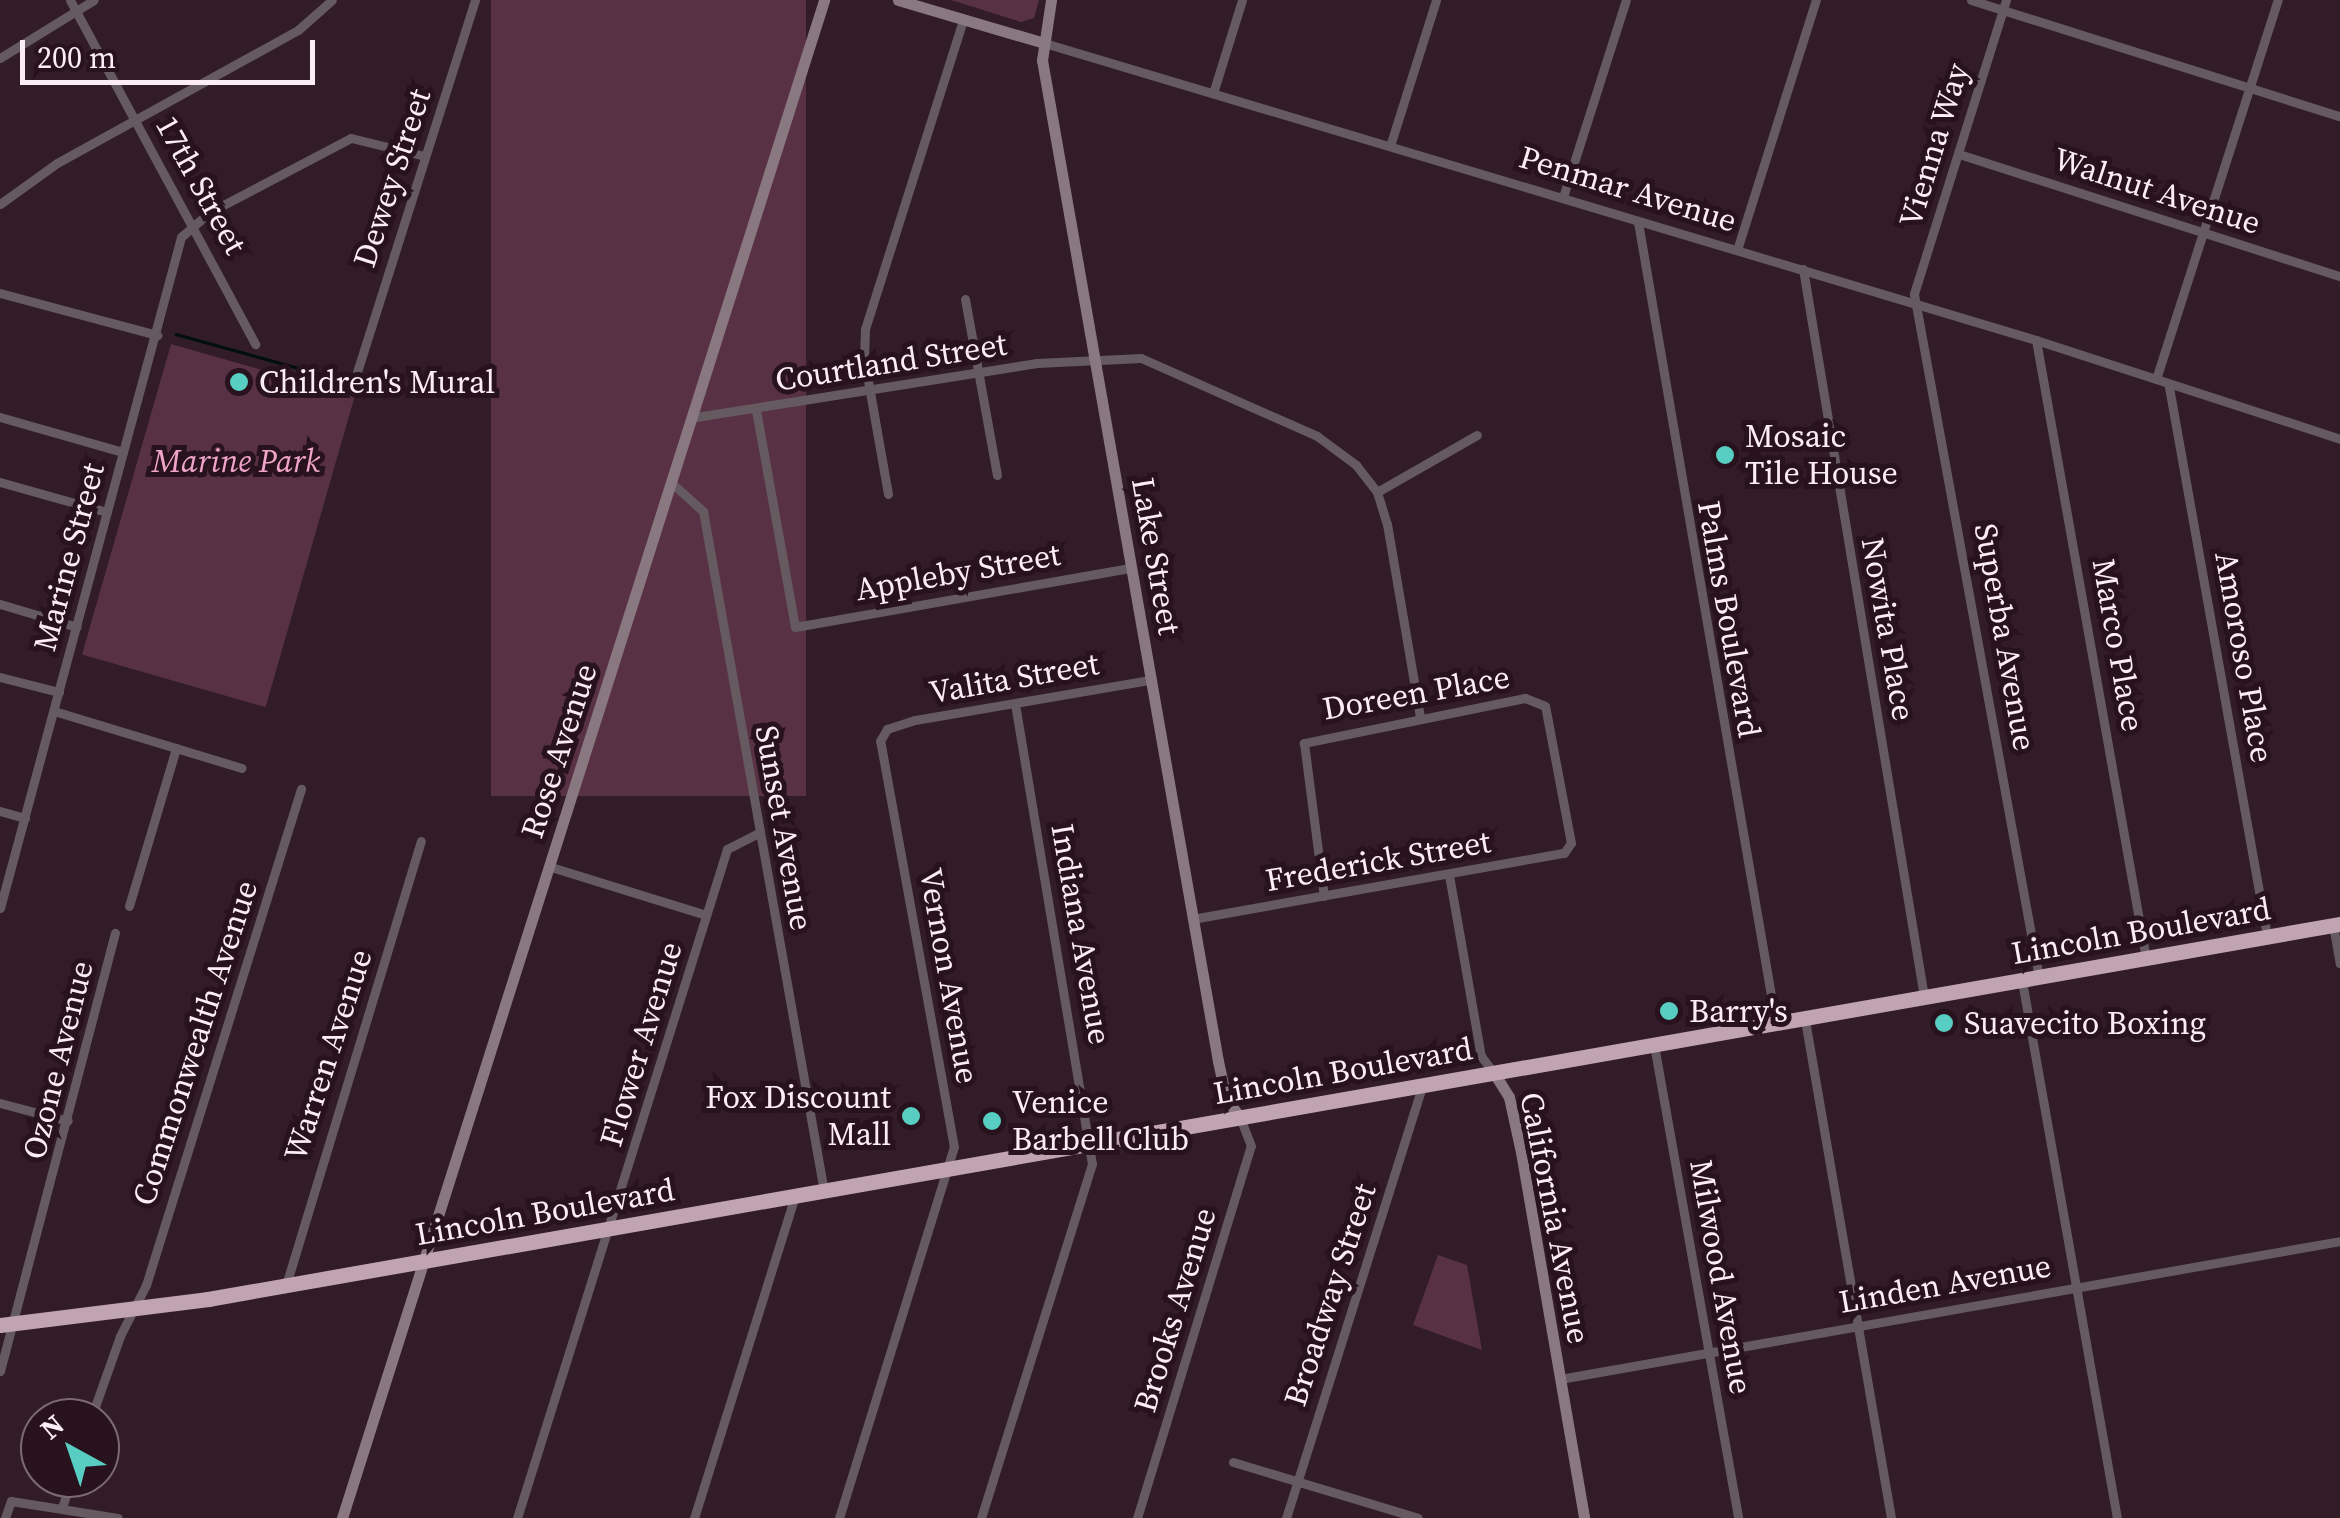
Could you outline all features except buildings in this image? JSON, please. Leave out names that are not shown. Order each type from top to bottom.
[{"type":"highway","name":"Lincoln Boulevard","points":[[5,1325],[134,1311],[286,1285],[2337,924]]},
{"type":"street","points":[[0,58],[73,5],[94,0]]},
{"type":"street","points":[[0,204],[136,120],[298,30],[332,0]]},
{"type":"street","name":"Dewey Street","points":[[356,372],[475,0]]},
{"type":"street","name":"Rose Avenue","points":[[342,1518],[675,486],[824,0]]},
{"type":"street","name":"Penmar Avenue","points":[[898,0],[1214,90],[1638,222],[1803,269],[2340,439]]},
{"type":"street","name":"Lake Street","points":[[1051,0],[1041,42],[1094,362],[1226,1099],[1240,1117]]},
{"type":"street","points":[[1214,90],[1242,0]]},
{"type":"street","points":[[1390,146],[1436,0]]},
{"type":"street","points":[[1564,197],[1626,0]]},
{"type":"street","points":[[1737,250],[1816,0]]},
{"type":"street","points":[[1971,0],[2004,5],[2340,116]]},
{"type":"street","points":[[2156,379],[2199,231],[2278,0]]},
{"type":"street","name":"17th Street","points":[[73,5],[194,223],[255,344]]},
{"type":"street","name":"Vienna Way","points":[[1918,306],[1914,294],[2004,5]]},
{"type":"street","points":[[888,494],[869,391],[866,329],[963,20]]},
{"type":"street","points":[[194,223],[351,138],[425,156]]},
{"type":"street","name":"Walnut Avenue","points":[[1959,154],[2340,276]]},
{"type":"street","name":"Palms Boulevard","points":[[1638,222],[1776,1024]]},
{"type":"street","name":"Marine Street","points":[[0,908],[181,237],[194,223]]},
{"type":"street","name":"Nowita Place","points":[[1803,269],[1924,998]]},
{"type":"street","points":[[0,294],[157,336]]},
{"type":"street","points":[[965,299],[997,475]]},
{"type":"street","name":"Superba Avenue","points":[[1918,306],[2031,979],[2076,1287],[2117,1518]]},
{"type":"street","name":"Marco Place","points":[[2036,340],[2146,959]]},
{"type":"street","name":"Courtland Street","points":[[696,418],[978,374],[1141,358],[1296,426],[1356,465],[1377,492]]},
{"type":"street","name":"Amoroso Place","points":[[2169,387],[2267,936]]},
{"type":"street","name":"Appleby Street","points":[[756,410],[795,626],[1130,568]]},
{"type":"street","points":[[0,417],[123,452]]},
{"type":"street","points":[[1420,717],[1377,492],[1477,435]]},
{"type":"street","points":[[0,482],[106,512]]},
{"type":"street","name":"Sunset Avenue","points":[[675,486],[703,511],[824,1192]]},
{"type":"street","points":[[0,604],[77,626]]},
{"type":"street","points":[[0,677],[59,692]]},
{"type":"street","name":"Valita Street","points":[[888,729],[1150,680]]},
{"type":"street","name":"Doreen Place","points":[[1324,896],[1304,744],[1420,717],[1539,700],[1549,714],[1570,849]]},
{"type":"street","name":"Indiana Avenue","points":[[981,1518],[1092,1164],[1092,1142],[1015,703]]},
{"type":"street","points":[[54,711],[242,768]]},
{"type":"street","name":"Vernon Avenue","points":[[839,1518],[950,1168],[951,1128],[880,742],[888,729]]},
{"type":"street","points":[[129,906],[176,748]]},
{"type":"street","name":"Commonwealth Avenue","points":[[100,1398],[134,1311],[301,789]]},
{"type":"street","points":[[0,811],[25,818]]},
{"type":"street","name":"Flower Avenue","points":[[517,1518],[727,849],[760,832]]},
{"type":"street","name":"Warren Avenue","points":[[286,1285],[421,841]]},
{"type":"street","name":"Frederick Street","points":[[1192,919],[1449,875],[1570,849]]},
{"type":"street","points":[[550,867],[706,915]]},
{"type":"street","name":"California Avenue","points":[[1449,875],[1481,1055],[1494,1073],[1513,1116],[1584,1518]]},
{"type":"street","points":[[2337,924],[2340,963]]},
{"type":"street","name":"Ozone Avenue","points":[[0,1371],[5,1325],[68,1121],[114,933]]},
{"type":"street","points":[[1805,1020],[1891,1518]]},
{"type":"street","name":"Milwood Avenue","points":[[1654,1045],[1738,1518]]},
{"type":"street","name":"Broadway Street","points":[[1286,1518],[1422,1086]]},
{"type":"street","points":[[0,1104],[68,1121]]},
{"type":"street","name":"Brooks Avenue","points":[[1137,1518],[1251,1146],[1240,1117]]},
{"type":"street","points":[[694,1518],[795,1196]]},
{"type":"street","name":"Linden Avenue","points":[[1560,1379],[2340,1241]]},
{"type":"street","points":[[1233,1462],[1418,1518]]},
{"type":"street","points":[[62,1508],[65,1498]]},
{"type":"street","points":[[5,1518],[10,1501],[118,1518]]},
{"type":"green space","points":[[491,0],[806,0],[806,796],[491,796]]},
{"type":"green space","points":[[951,0],[1039,0],[1034,18],[1021,22]]},
{"type":"green space","name":"Marine Park","points":[[171,344],[355,397],[266,707],[82,654]]},
{"type":"green space","points":[[1438,1255],[1467,1265],[1482,1350],[1413,1325]]},
{"type":"waterway","points":[[176,334],[367,387]]},
{"type":"place","name":"Children's Mural","points":[[239,382]]},
{"type":"place","name":"Mosaic Tile House","points":[[1725,455]]},
{"type":"place","name":"Barry's","points":[[1669,1011]]},
{"type":"place","name":"Suavecito Boxing","points":[[1944,1023]]},
{"type":"place","name":"Fox Discount Mall","points":[[911,1116]]},
{"type":"place","name":"Venice Barbell Club","points":[[992,1121]]}]
